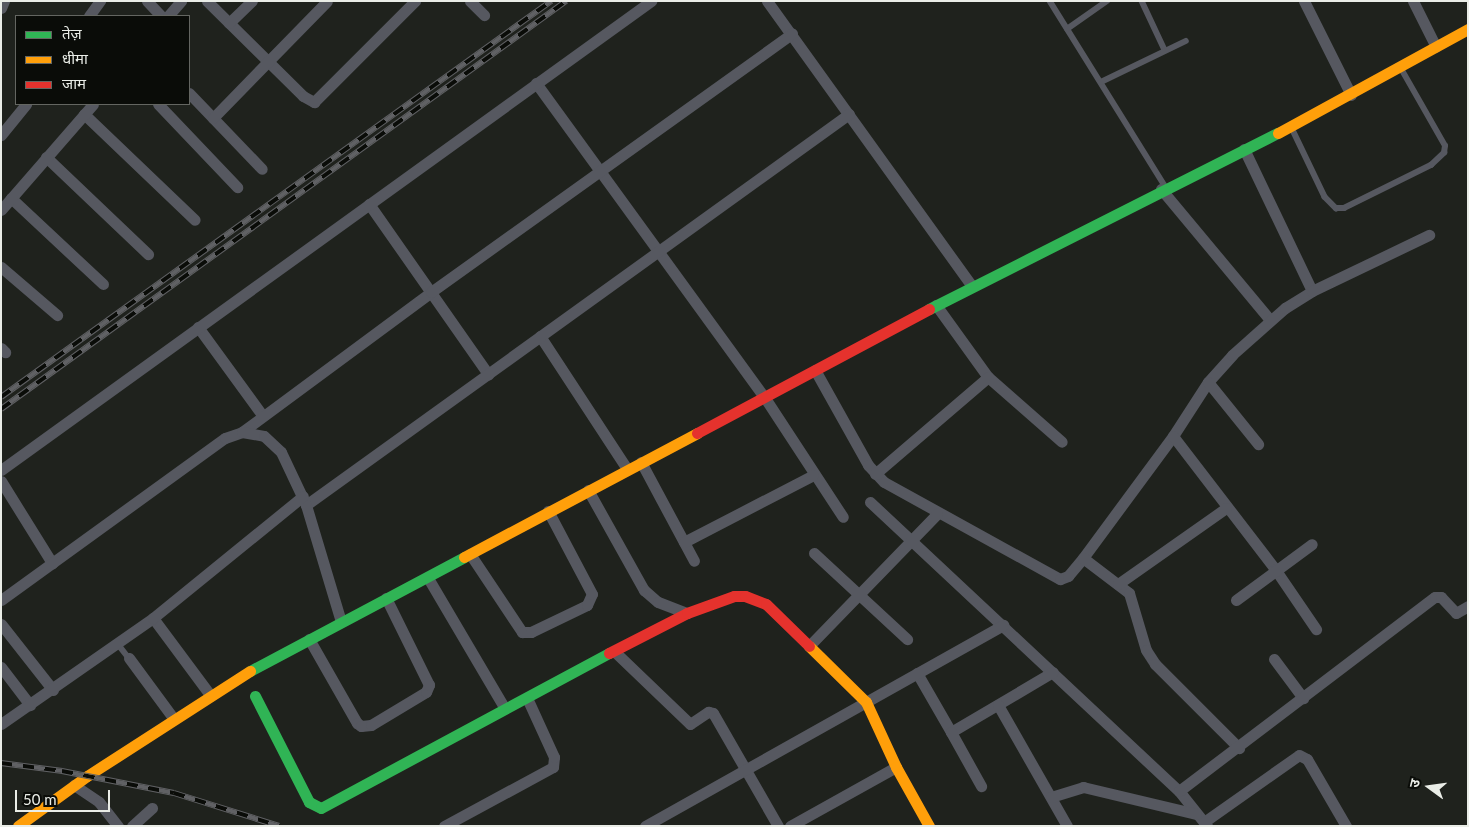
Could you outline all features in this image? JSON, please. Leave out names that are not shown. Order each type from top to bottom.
[{"type":"street","points":[[1,8],[4,1]]},
{"type":"street","points":[[90,15],[100,1]]},
{"type":"street","points":[[147,1],[160,15]]},
{"type":"street","points":[[169,15],[181,1]]},
{"type":"street","points":[[207,1],[304,96],[314,102],[415,1]]},
{"type":"street","points":[[229,23],[252,1]]},
{"type":"street","points":[[213,118],[327,1]]},
{"type":"street","points":[[470,1],[484,15]]},
{"type":"street","points":[[1,470],[651,1]]},
{"type":"street","points":[[767,1],[972,286]]},
{"type":"street","points":[[1304,1],[1351,95]]},
{"type":"street","points":[[1413,1],[1436,47]]},
{"type":"street","points":[[18,826],[74,785],[174,719],[309,639],[428,578],[548,511],[765,398],[972,286],[1164,188],[1291,126],[1468,30]]},
{"type":"street","points":[[1,600],[226,438],[242,432],[430,292],[792,34]]},
{"type":"street","points":[[536,83],[660,250],[765,398],[813,475],[843,517]]},
{"type":"street","points":[[190,93],[262,169]]},
{"type":"street","points":[[1,136],[25,105]]},
{"type":"street","points":[[1,210],[92,105]]},
{"type":"street","points":[[159,105],[237,187]]},
{"type":"street","points":[[84,114],[195,220]]},
{"type":"street","points":[[1,724],[118,644],[304,501],[488,374],[849,114]]},
{"type":"street","points":[[1244,148],[1312,291]]},
{"type":"street","points":[[46,157],[148,254]]},
{"type":"street","points":[[1164,188],[1270,320]]},
{"type":"street","points":[[11,198],[103,284]]},
{"type":"street","points":[[369,204],[488,374]]},
{"type":"street","points":[[815,370],[875,474],[937,514],[1060,579],[1068,576],[1083,558],[1173,436],[1220,367],[1270,320],[1312,291],[1429,235]]},
{"type":"street","points":[[1,267],[57,315]]},
{"type":"street","points":[[936,305],[988,377],[1062,442]]},
{"type":"street","points":[[198,327],[263,416]]},
{"type":"street","points":[[540,336],[627,469]]},
{"type":"street","points":[[875,474],[988,377]]},
{"type":"street","points":[[1208,382],[1258,444]]},
{"type":"street","points":[[242,432],[264,436],[275,442],[304,501],[342,622]]},
{"type":"street","points":[[1173,436],[1226,508],[1275,569],[1316,629]]},
{"type":"street","points":[[641,462],[694,561]]},
{"type":"street","points":[[684,542],[813,475]]},
{"type":"street","points":[[1,482],[52,563]]},
{"type":"street","points":[[588,490],[644,590],[658,602],[686,613]]},
{"type":"street","points":[[870,502],[1180,791],[1196,814],[1206,824],[1299,754],[1307,759],[1346,826]]},
{"type":"street","points":[[1118,584],[1226,508]]},
{"type":"street","points":[[470,554],[522,632],[531,632],[587,606],[592,594],[548,511]]},
{"type":"street","points":[[809,646],[937,514]]},
{"type":"street","points":[[1236,600],[1275,569],[1312,544]]},
{"type":"street","points":[[814,553],[908,639]]},
{"type":"street","points":[[1083,558],[1118,584],[1133,598],[1146,650],[1155,664],[1239,748]]},
{"type":"street","points":[[428,578],[504,707]]},
{"type":"street","points":[[255,696],[309,802],[321,808],[504,707],[526,698],[686,613],[734,596],[745,596],[766,604],[866,702],[896,767],[929,826]]},
{"type":"street","points":[[1180,791],[1239,748],[1435,597],[1442,597],[1456,612],[1468,606]]},
{"type":"street","points":[[309,639],[357,723],[361,726],[371,725],[426,692],[429,685],[386,598]]},
{"type":"street","points":[[153,618],[211,696]]},
{"type":"street","points":[[1,624],[53,690]]},
{"type":"street","points":[[645,826],[746,772],[866,702],[1004,626]]},
{"type":"street","points":[[615,652],[690,724],[708,712],[713,713],[778,826]]},
{"type":"street","points":[[129,658],[174,719]]},
{"type":"street","points":[[1274,659],[1303,698]]},
{"type":"street","points":[[1,667],[30,705]]},
{"type":"street","points":[[951,732],[1053,672]]},
{"type":"street","points":[[918,673],[981,786]]},
{"type":"street","points":[[444,826],[553,767],[554,757],[526,698]]},
{"type":"street","points":[[998,704],[1067,826]]},
{"type":"street","points":[[790,826],[896,767]]},
{"type":"street","points":[[74,785],[99,802],[118,826]]},
{"type":"street","points":[[1050,798],[1083,787],[1196,814]]},
{"type":"street","points":[[132,826],[152,808]]},
{"type":"lane","points":[[1050,1],[1164,188]]},
{"type":"lane","points":[[1067,28],[1107,1]]},
{"type":"lane","points":[[1142,1],[1165,50]]},
{"type":"lane","points":[[1100,82],[1186,41]]},
{"type":"lane","points":[[1291,126],[1325,197],[1336,208],[1344,208],[1432,165],[1444,153],[1445,146],[1400,68]]},
{"type":"lane","points":[[118,644],[129,658]]},
{"type":"railway","points":[[1,397],[551,1]]},
{"type":"railway","points":[[1,409],[566,1]]},
{"type":"railway","points":[[1,763],[62,771],[174,793],[279,826]]},
{"type":"traffic: fast","points":[[929,309],[1278,133]]},
{"type":"traffic: fast","points":[[250,671],[464,557]]},
{"type":"traffic: fast","points":[[255,696],[309,802],[321,808],[609,653]]},
{"type":"traffic: slow","points":[[1278,133],[1468,29]]},
{"type":"traffic: slow","points":[[464,557],[697,433]]},
{"type":"traffic: slow","points":[[809,646],[866,702],[896,767],[929,826]]},
{"type":"traffic: slow","points":[[18,826],[87,776],[250,671]]},
{"type":"traffic: jam","points":[[697,433],[929,309]]},
{"type":"traffic: jam","points":[[609,653],[687,613],[734,596],[745,596],[766,604],[809,646]]}]
